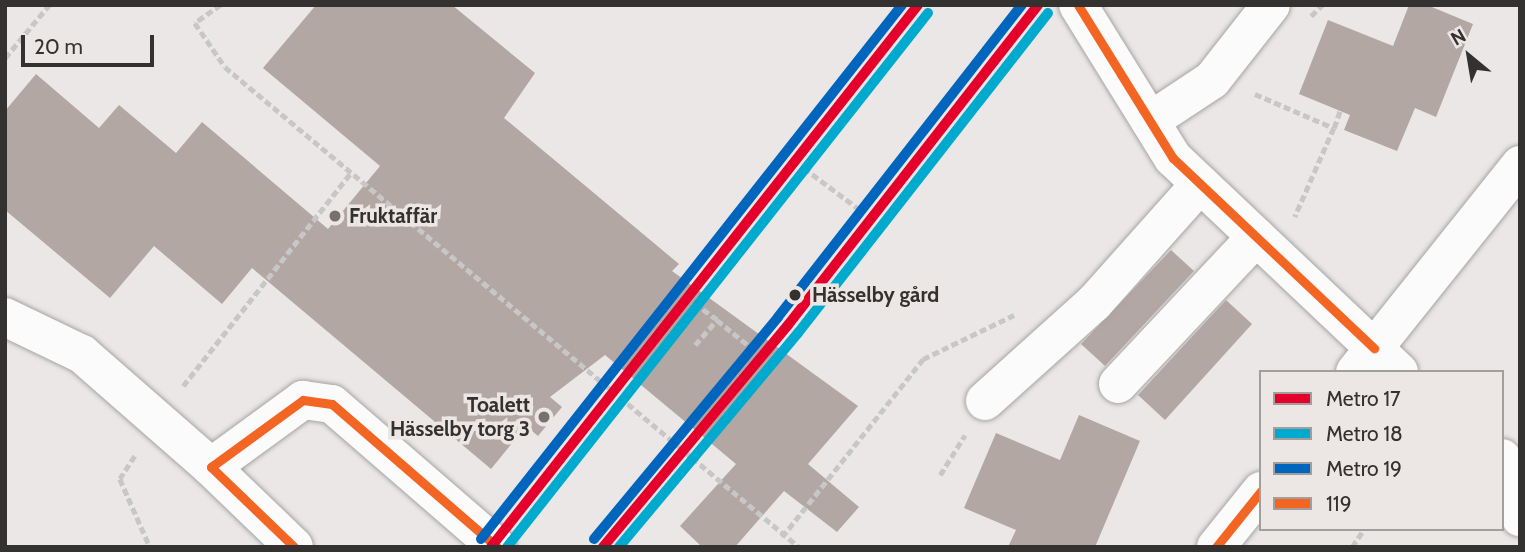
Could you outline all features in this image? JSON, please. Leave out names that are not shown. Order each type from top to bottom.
[{"type":"street","points":[[1079,5],[1173,158],[1267,247],[1376,364],[1520,165]]},
{"type":"street","points":[[1150,121],[1212,80],[1271,5]]},
{"type":"street","points":[[985,401],[1094,303],[1200,184]]},
{"type":"street","points":[[1118,384],[1267,247]]},
{"type":"street","points":[[5,317],[82,354],[211,467],[293,547]]},
{"type":"street","points":[[211,467],[303,400],[332,404],[497,547]]},
{"type":"street","points":[[1504,463],[1520,517]]},
{"type":"street","points":[[1216,547],[1259,493]]},
{"type":"path","points":[[5,58],[49,5]]},
{"type":"path","points":[[220,5],[195,23],[225,67],[352,171],[782,537],[799,547]]},
{"type":"path","points":[[1241,88],[1334,128]]},
{"type":"path","points":[[1267,247],[1334,128],[1340,111]]},
{"type":"path","points":[[804,168],[863,212]]},
{"type":"path","points":[[181,388],[352,171]]},
{"type":"path","points":[[695,304],[754,349]]},
{"type":"path","points":[[782,537],[923,359],[1022,311]]},
{"type":"path","points":[[695,345],[717,320]]},
{"type":"path","points":[[120,479],[149,547]]},
{"type":"path","points":[[1352,547],[1363,531]]},
{"type":"building","points":[[316,5],[452,5],[535,73],[504,118],[679,264],[672,271],[858,406],[808,464],[859,507],[837,532],[784,491],[735,547],[702,547],[680,526],[736,464],[605,355],[550,397],[562,407],[538,436],[526,426],[491,469],[252,268],[222,304],[154,246],[110,298],[5,210],[5,111],[36,74],[99,128],[119,105],[176,153],[202,122],[328,229],[380,166],[263,68]]},
{"type":"building","points":[[1409,5],[1427,5],[1473,24],[1436,117],[1415,108],[1397,151],[1344,130],[1350,115],[1299,94],[1328,20],[1393,46]]},
{"type":"building","points":[[1171,250],[1194,271],[1105,366],[1081,344]]},
{"type":"building","points":[[1226,300],[1252,324],[1165,420],[1138,395]]},
{"type":"building","points":[[1079,415],[1140,441],[1095,547],[1008,547],[1016,530],[964,508],[996,433],[1060,460]]},
{"type":"metro line","name":"19","points":[[481,539],[902,5]]},
{"type":"metro line","name":"17","points":[[491,547],[918,5]]},
{"type":"metro line","name":"19","points":[[594,539],[778,317],[1022,5]]},
{"type":"metro line","name":"17","points":[[603,547],[788,325],[1038,5]]},
{"type":"metro line","name":"18","points":[[507,547],[928,13]]},
{"type":"metro line","name":"18","points":[[619,547],[798,333],[1048,13]]},
{"type":"transit line","name":"119","points":[[1078,5],[1173,158],[1374,348]]},
{"type":"transit line","name":"119","points":[[211,467],[303,400],[332,404],[497,547]]},
{"type":"transit line","name":"119","points":[[211,467],[294,547]]},
{"type":"transit line","name":"119","points":[[1216,547],[1259,493]]},
{"type":"place","name":"Fruktaffär","points":[[335,216]]},
{"type":"place","name":"Hässelby gård","points":[[795,295]]},
{"type":"place","name":"Toalett Hässelby torg 3","points":[[544,417]]}]
